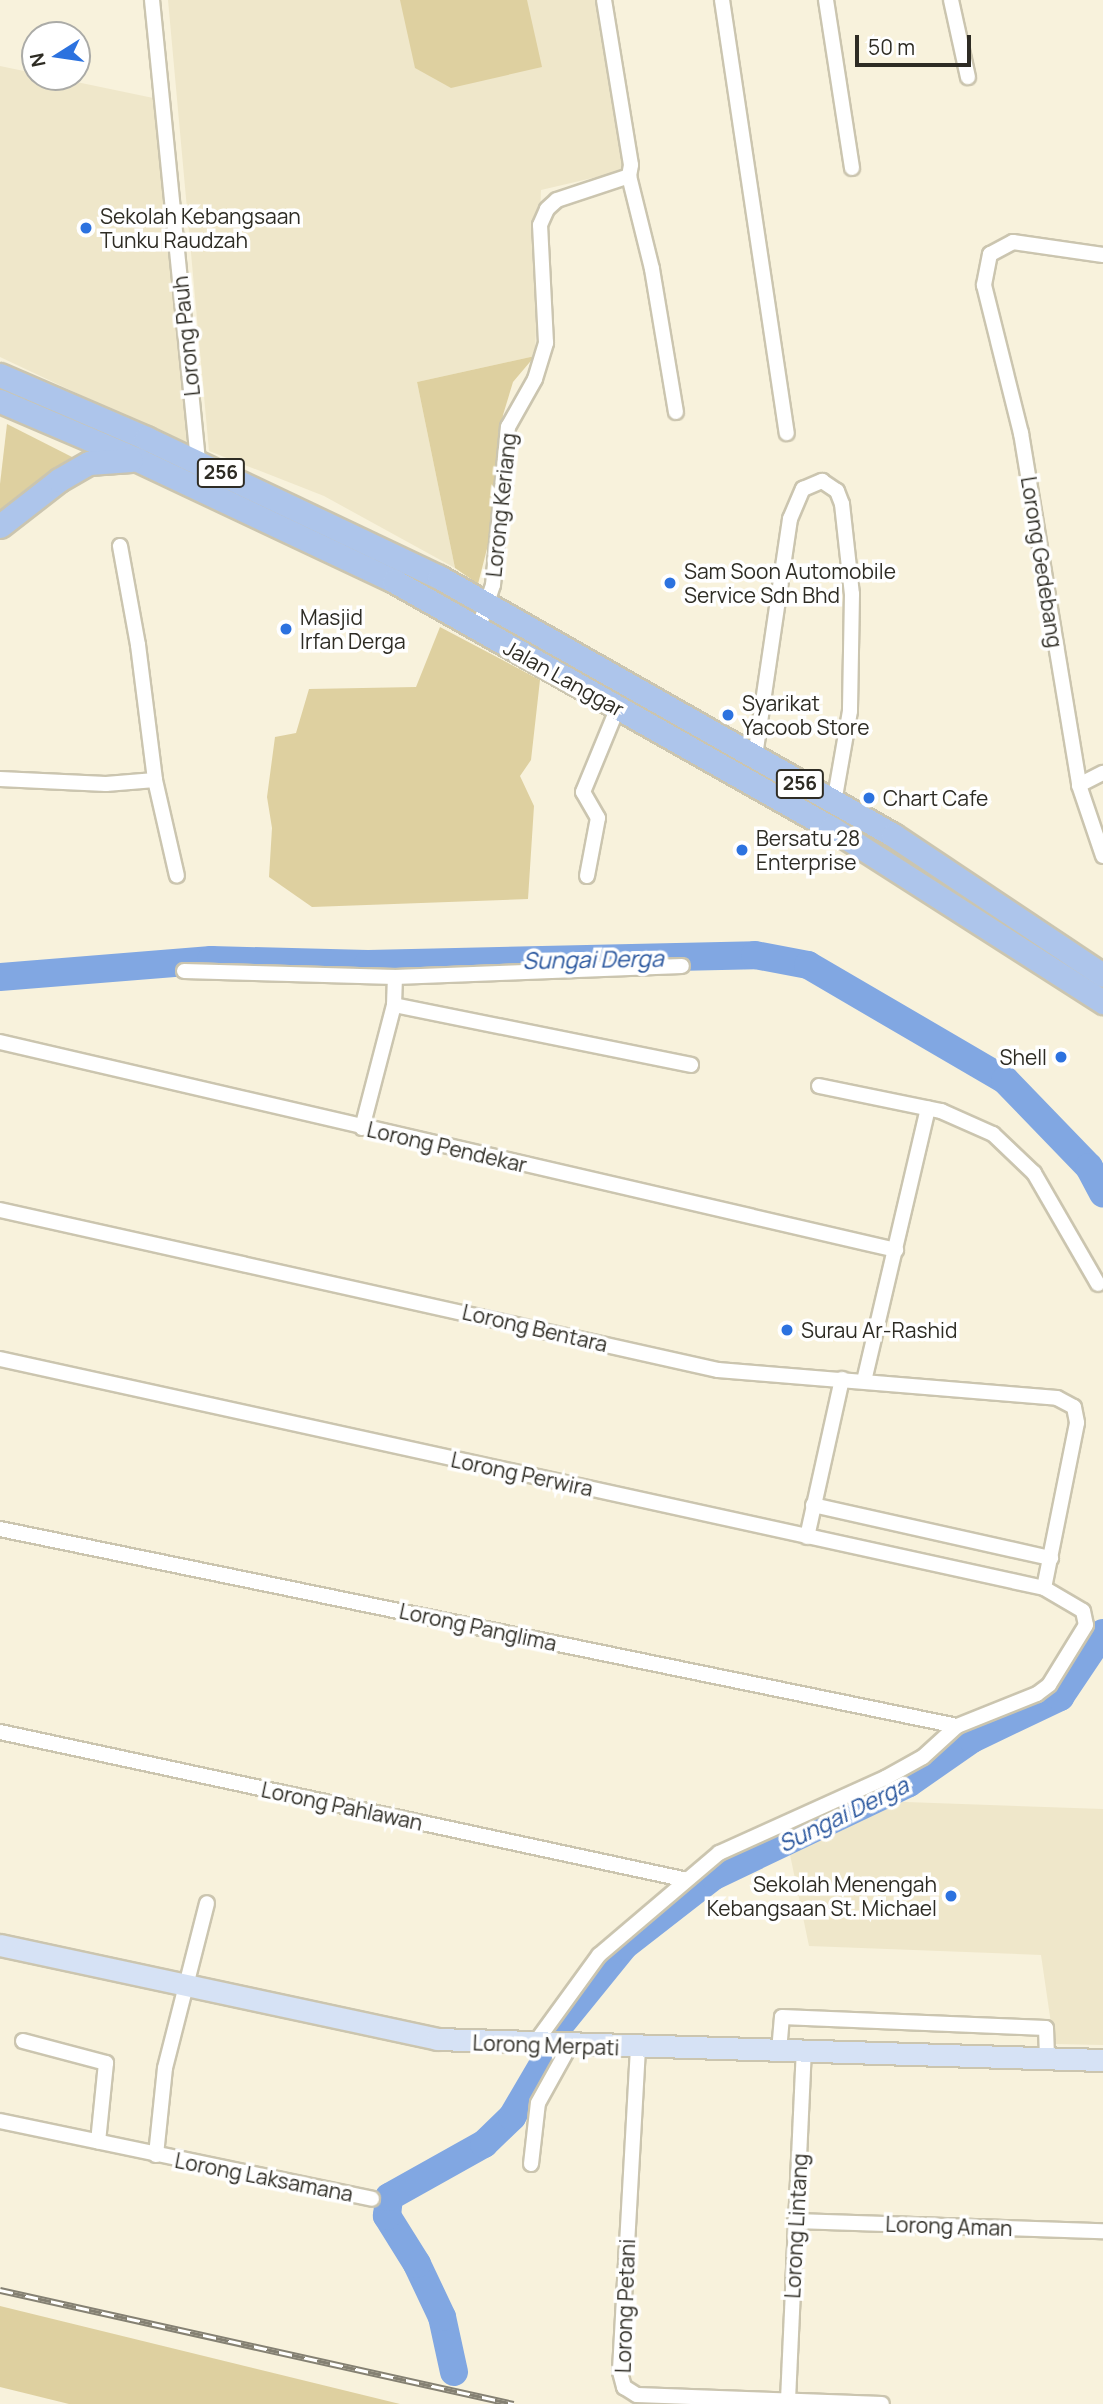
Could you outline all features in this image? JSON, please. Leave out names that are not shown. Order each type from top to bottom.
[{"type":"main road","name":"Jalan Langgar","points":[[0,375],[393,553],[893,835],[1103,975]]},
{"type":"main road","name":"Jalan Langgar","points":[[0,401],[138,460],[382,575],[831,828],[1102,998]]},
{"type":"main road","points":[[0,526],[48,487],[89,463],[138,460]]},
{"type":"street","name":"Lorong Pauh","points":[[152,0],[198,463]]},
{"type":"street","points":[[604,0],[631,165],[629,177],[652,270],[676,412]]},
{"type":"street","points":[[722,0],[787,433]]},
{"type":"street","points":[[826,0],[852,168]]},
{"type":"street","points":[[951,0],[968,77]]},
{"type":"street","name":"Lorong Keriang","points":[[478,630],[489,606],[508,427],[535,379],[546,343],[540,225],[547,209],[557,201],[629,177]]},
{"type":"street","name":"Lorong Gedebang","points":[[1103,255],[1013,242],[990,254],[985,267],[984,285],[1023,446],[1079,785],[1103,856]]},
{"type":"street","points":[[755,756],[790,519],[803,489],[822,481],[837,491],[842,504],[852,594],[850,711],[834,803]]},
{"type":"street","points":[[120,545],[138,645],[155,780],[177,876]]},
{"type":"street","points":[[587,876],[598,818],[583,792],[618,707]]},
{"type":"street","points":[[1079,785],[1103,774]]},
{"type":"street","points":[[0,779],[106,784],[155,780]]},
{"type":"street","points":[[184,971],[395,977],[682,965]]},
{"type":"street","points":[[362,1128],[394,1005],[395,977]]},
{"type":"street","points":[[394,1005],[691,1065]]},
{"type":"street","name":"Lorong Pendekar","points":[[0,1042],[896,1250]]},
{"type":"street","points":[[819,1086],[928,1108],[978,1125],[1020,1157],[1046,1190],[1098,1284]]},
{"type":"street","points":[[864,1381],[928,1108]]},
{"type":"street","name":"Lorong Bentara","points":[[0,1210],[697,1366],[1057,1398],[1074,1407],[1077,1423],[1051,1558]]},
{"type":"street","name":"Lorong Perwira","points":[[0,1359],[1044,1588],[1078,1606],[1085,1616],[1086,1625],[1060,1674],[1037,1694],[957,1726]]},
{"type":"street","points":[[807,1537],[842,1379]]},
{"type":"street","points":[[813,1505],[1051,1558],[1044,1588]]},
{"type":"street","name":"Lorong Panglima","points":[[0,1529],[957,1726]]},
{"type":"street","points":[[533,2046],[599,1955],[683,1880],[719,1853],[914,1763],[957,1726]]},
{"type":"street","name":"Lorong Pahlawan","points":[[0,1732],[683,1880]]},
{"type":"street","name":"Lorong Laksamana","points":[[156,2155],[165,2068],[207,1903]]},
{"type":"street","name":"Lorong Merpati","points":[[0,1945],[437,2039],[533,2046],[1103,2060]]},
{"type":"street","points":[[779,2051],[782,2017],[1046,2028],[1047,2058]]},
{"type":"street","points":[[23,2041],[106,2063],[98,2142]]},
{"type":"street","points":[[531,2164],[538,2103],[569,2047]]},
{"type":"street","name":"Lorong Petani","points":[[638,2048],[620,2372],[624,2387],[637,2395],[882,2404]]},
{"type":"street","name":"Lorong Lintang","points":[[788,2400],[804,2052]]},
{"type":"street","name":"Lorong Laksamana","points":[[0,2121],[372,2199]]},
{"type":"street","name":"Lorong Aman","points":[[795,2221],[1103,2231]]},
{"type":"shaded area","points":[[168,0],[600,0],[631,169],[541,190],[535,356],[417,382],[455,568],[324,496],[209,451]]},
{"type":"shaded area","points":[[400,0],[527,0],[542,67],[451,88],[415,68]]},
{"type":"shaded area","name":"Sekolah Kebangsaan Tunku Raudzah","points":[[0,66],[21,70],[21,91],[91,91],[91,85],[158,99],[195,449],[0,357]]},
{"type":"shaded area","points":[[535,356],[513,382],[503,415],[490,537],[478,584],[455,568],[417,382]]},
{"type":"shaded area","points":[[7,424],[76,459],[0,516],[0,484]]},
{"type":"shaded area","points":[[440,627],[540,680],[531,760],[520,776],[534,806],[528,899],[312,907],[269,877],[272,828],[267,797],[275,737],[296,733],[309,689],[416,687]]},
{"type":"shaded area","name":"Sekolah Menengah Kebangsaan St. Michael","points":[[878,1801],[1103,1809],[1103,2045],[1054,2044],[1041,1955],[809,1946],[788,1845]]},
{"type":"shaded area","points":[[0,2306],[400,2404],[69,2404],[0,2387]]},
{"type":"waterway","name":"Sungai Derga","points":[[0,977],[211,960],[368,964],[755,955],[808,965],[1005,1080],[1089,1167],[1103,1193]]},
{"type":"waterway","name":"Sungai Derga","points":[[556,2030],[624,1946],[714,1876],[909,1783],[972,1739],[1060,1697],[1103,1633]]},
{"type":"waterway","name":"Sungai Derga","points":[[454,2372],[442,2317],[417,2264],[387,2216],[389,2197],[484,2144],[512,2117],[549,2054]]},
{"type":"railway","points":[[0,2290],[514,2404]]},
{"type":"place","name":"Sekolah Kebangsaan Tunku Raudzah","points":[[86,228]]},
{"type":"place","name":"Sam Soon Automobile Service Sdn Bhd","points":[[670,583]]},
{"type":"place","name":"Masjid Irfan Derga","points":[[286,629]]},
{"type":"place","name":"Syarikat Yacoob Store","points":[[728,715]]},
{"type":"place","name":"Chart Cafe","points":[[869,798]]},
{"type":"place","name":"Bersatu 28 Enterprise","points":[[742,850]]},
{"type":"place","name":"Shell","points":[[1061,1057]]},
{"type":"place","name":"Surau Ar-Rashid","points":[[787,1330]]},
{"type":"place","name":"Sekolah Menengah Kebangsaan St. Michael","points":[[951,1896]]}]
